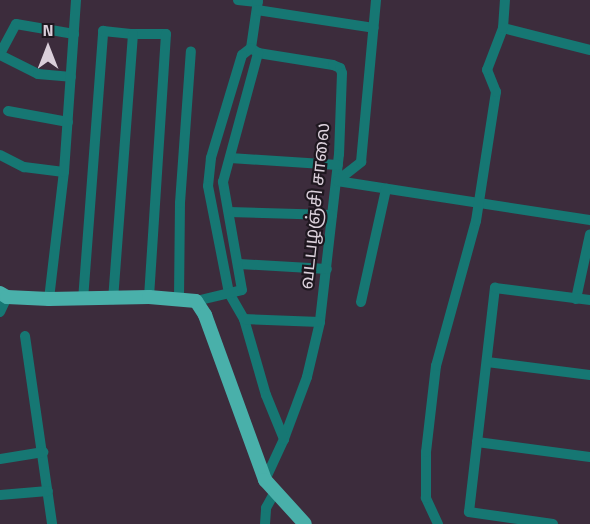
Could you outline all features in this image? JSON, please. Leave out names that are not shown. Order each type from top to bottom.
[{"type":"main road","points":[[3,295],[49,299],[149,297],[196,301],[205,315],[265,480],[304,524]]},
{"type":"street","points":[[49,299],[64,172],[76,0]]},
{"type":"street","points":[[238,0],[374,28]]},
{"type":"street","points":[[337,181],[361,162],[376,0]]},
{"type":"street","points":[[438,524],[426,498],[426,452],[436,366],[479,203],[496,92],[487,70],[503,28],[505,0]]},
{"type":"street","points":[[196,301],[242,290],[224,182],[254,51],[258,4]]},
{"type":"street","points":[[71,77],[38,74],[0,55],[16,24],[74,34]]},
{"type":"street","points":[[503,28],[590,50]]},
{"type":"street","points":[[83,300],[103,31],[166,34],[149,297]]},
{"type":"street","points":[[113,299],[133,34]]},
{"type":"street","points":[[179,298],[180,203],[191,51]]},
{"type":"street","points":[[254,51],[242,55],[211,158],[208,186],[229,293],[244,319],[266,395],[284,439]]},
{"type":"street","name":"வடபழஞ்சி சாலை","points":[[254,51],[340,68],[342,73],[337,181],[320,322],[307,377],[284,439],[265,480]]},
{"type":"street","points":[[8,111],[68,122]]},
{"type":"street","points":[[0,155],[24,167],[64,172]]},
{"type":"street","points":[[230,158],[338,165]]},
{"type":"street","points":[[337,181],[590,220]]},
{"type":"street","points":[[361,302],[386,189]]},
{"type":"street","points":[[229,212],[332,215]]},
{"type":"street","points":[[576,299],[590,234]]},
{"type":"street","points":[[239,264],[327,269]]},
{"type":"street","points":[[553,524],[469,512],[495,288],[590,300]]},
{"type":"street","points":[[0,312],[3,295]]},
{"type":"street","points":[[244,319],[320,322]]},
{"type":"street","points":[[25,336],[52,524]]},
{"type":"street","points":[[487,362],[590,375]]},
{"type":"street","points":[[477,442],[590,457]]},
{"type":"street","points":[[0,459],[43,452]]},
{"type":"street","points":[[0,495],[48,491]]},
{"type":"street","points":[[265,524],[266,508],[275,492]]}]
